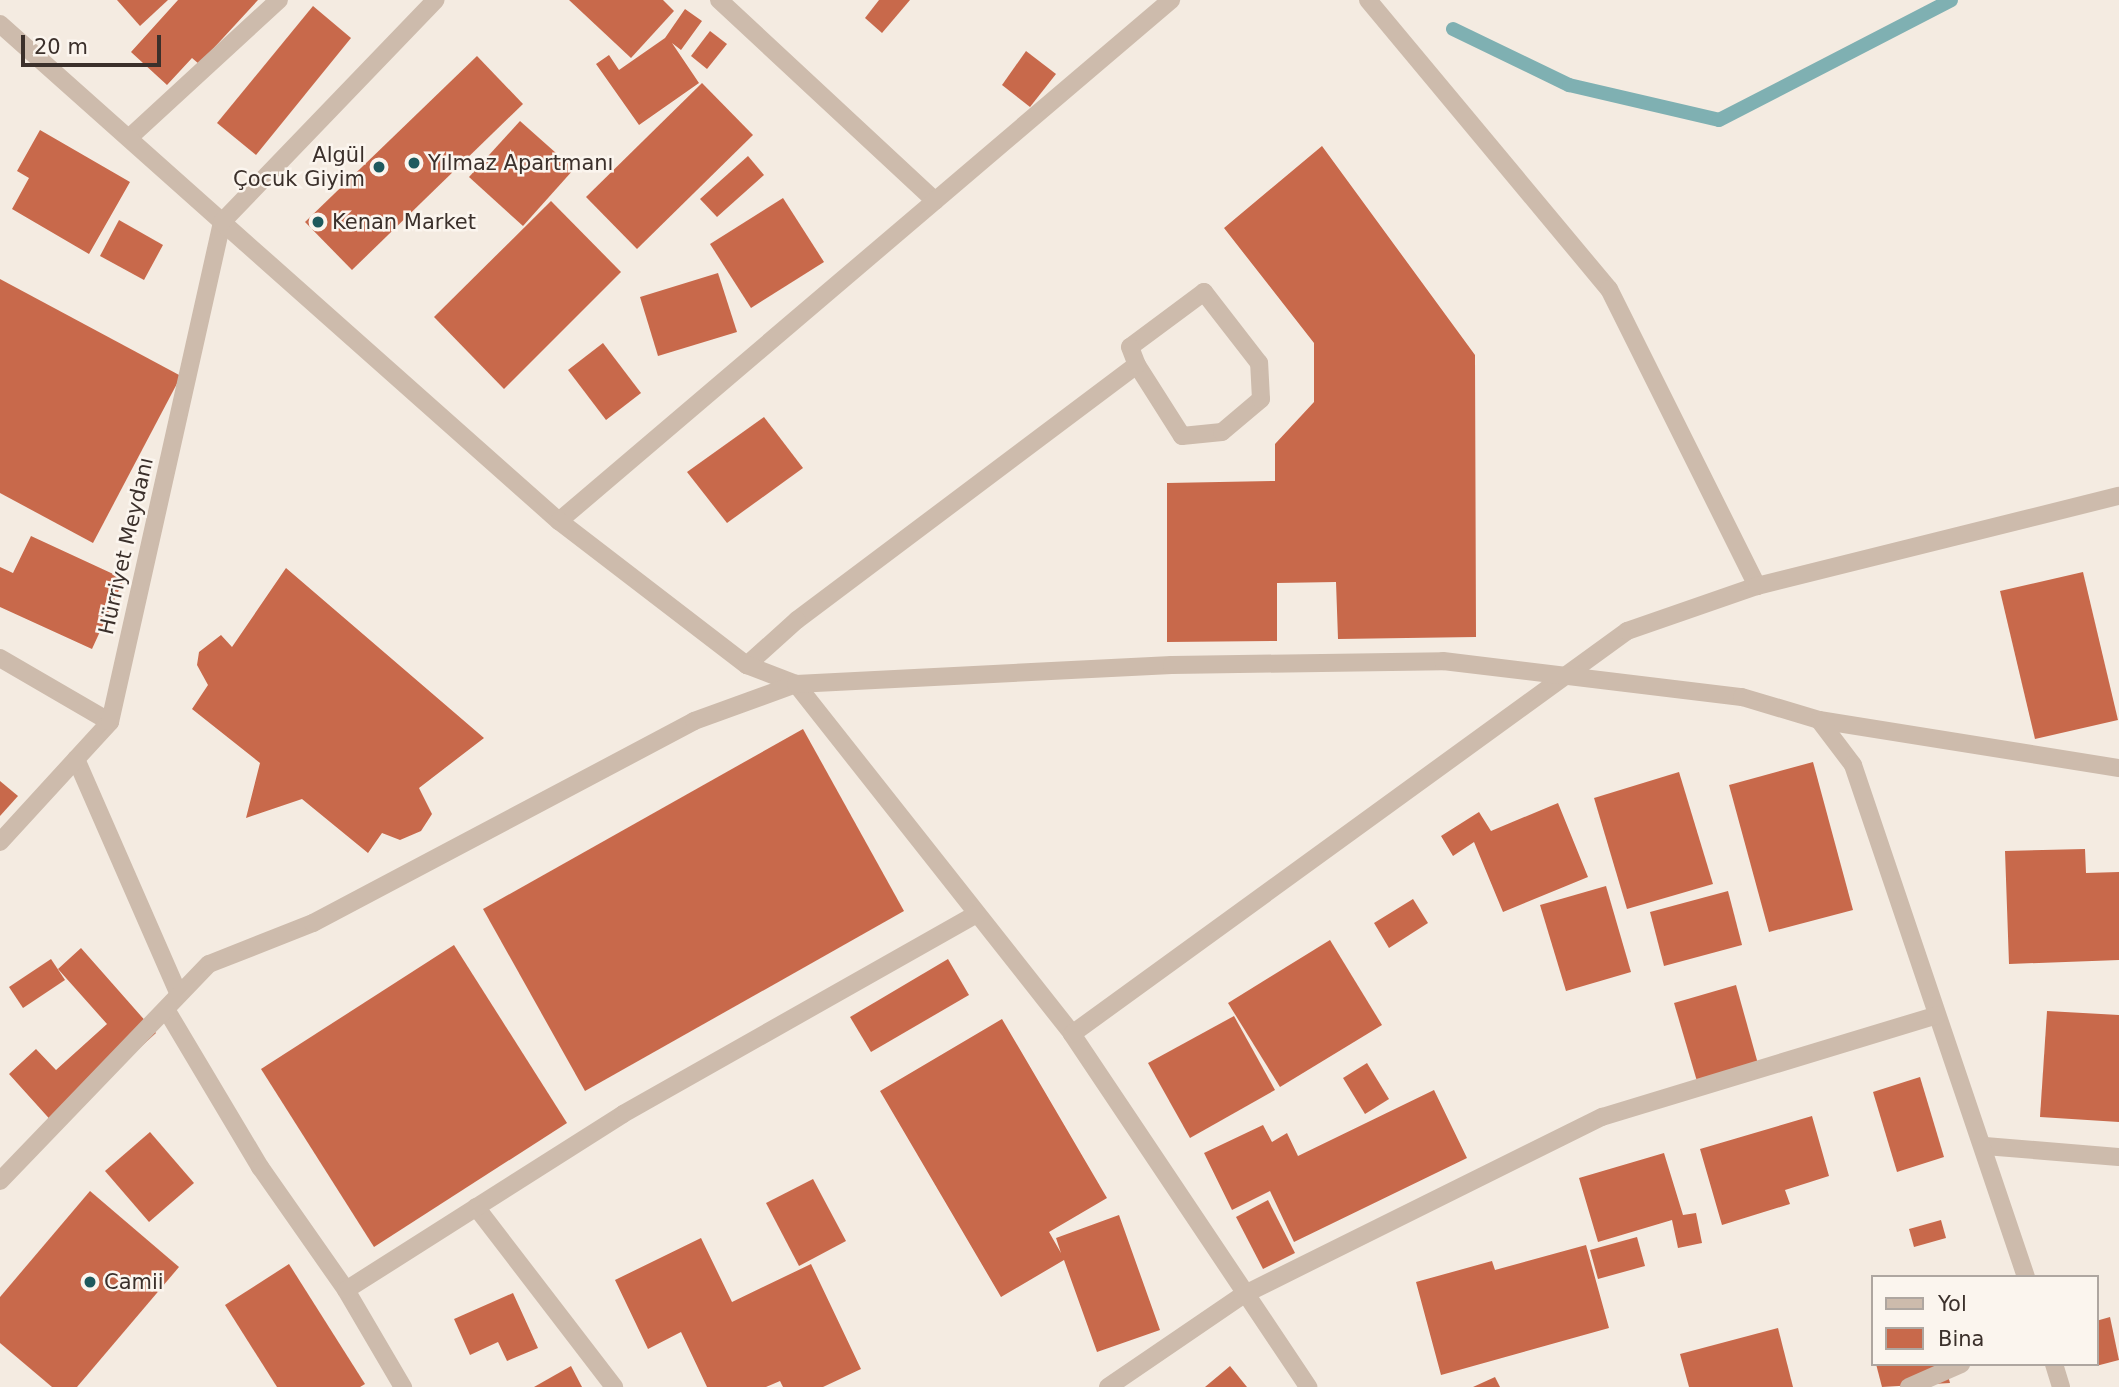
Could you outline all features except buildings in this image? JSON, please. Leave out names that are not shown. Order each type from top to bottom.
[{"type":"street","points":[[131,136],[279,0]]},
{"type":"street","points":[[222,222],[436,0]]},
{"type":"street","points":[[719,0],[935,201]]},
{"type":"street","points":[[559,521],[1171,0]]},
{"type":"street","points":[[1368,0],[1609,289],[1756,586]]},
{"type":"street","points":[[0,24],[131,136],[222,222],[559,521],[747,665],[796,684],[1072,1034],[1243,1295],[1308,1387]]},
{"type":"street","name":"Hürriyet Meydanı","points":[[0,842],[110,722],[222,222]]},
{"type":"street","points":[[1204,292],[1259,363],[1261,399],[1222,432],[1182,436],[1137,365],[1130,347],[1204,292]]},
{"type":"street","points":[[747,665],[797,620],[1137,365]]},
{"type":"street","points":[[1072,1034],[1576,673],[1627,631],[1756,586],[2119,496]]},
{"type":"street","points":[[0,658],[110,722]]},
{"type":"street","points":[[0,1181],[167,1011],[178,992],[209,964],[313,923],[694,720],[796,684],[980,672],[1443,661],[1576,673],[1742,697],[1819,720],[2119,768]]},
{"type":"street","points":[[1819,720],[1853,765],[1984,1146],[2025,1275]]},
{"type":"street","points":[[76,759],[178,992]]},
{"type":"street","points":[[346,1290],[623,1114],[976,914]]},
{"type":"street","points":[[167,1011],[260,1167],[346,1290],[403,1387]]},
{"type":"street","points":[[1108,1387],[1243,1295],[1602,1117],[1937,1015]]},
{"type":"street","points":[[1984,1146],[2119,1157]]},
{"type":"street","points":[[476,1207],[614,1387]]},
{"type":"street","points":[[1909,1387],[1956,1366]]},
{"type":"street","points":[[2055,1366],[2061,1387]]},
{"type":"waterway","points":[[1453,29],[1569,85],[1719,120],[1951,0]]},
{"type":"place","name":"Yılmaz Apartmanı","points":[[414,163]]},
{"type":"place","name":"Algül Çocuk Giyim","points":[[379,167]]},
{"type":"place","name":"Kenan Market","points":[[318,222]]},
{"type":"place","name":"Camii","points":[[90,1282]]}]
